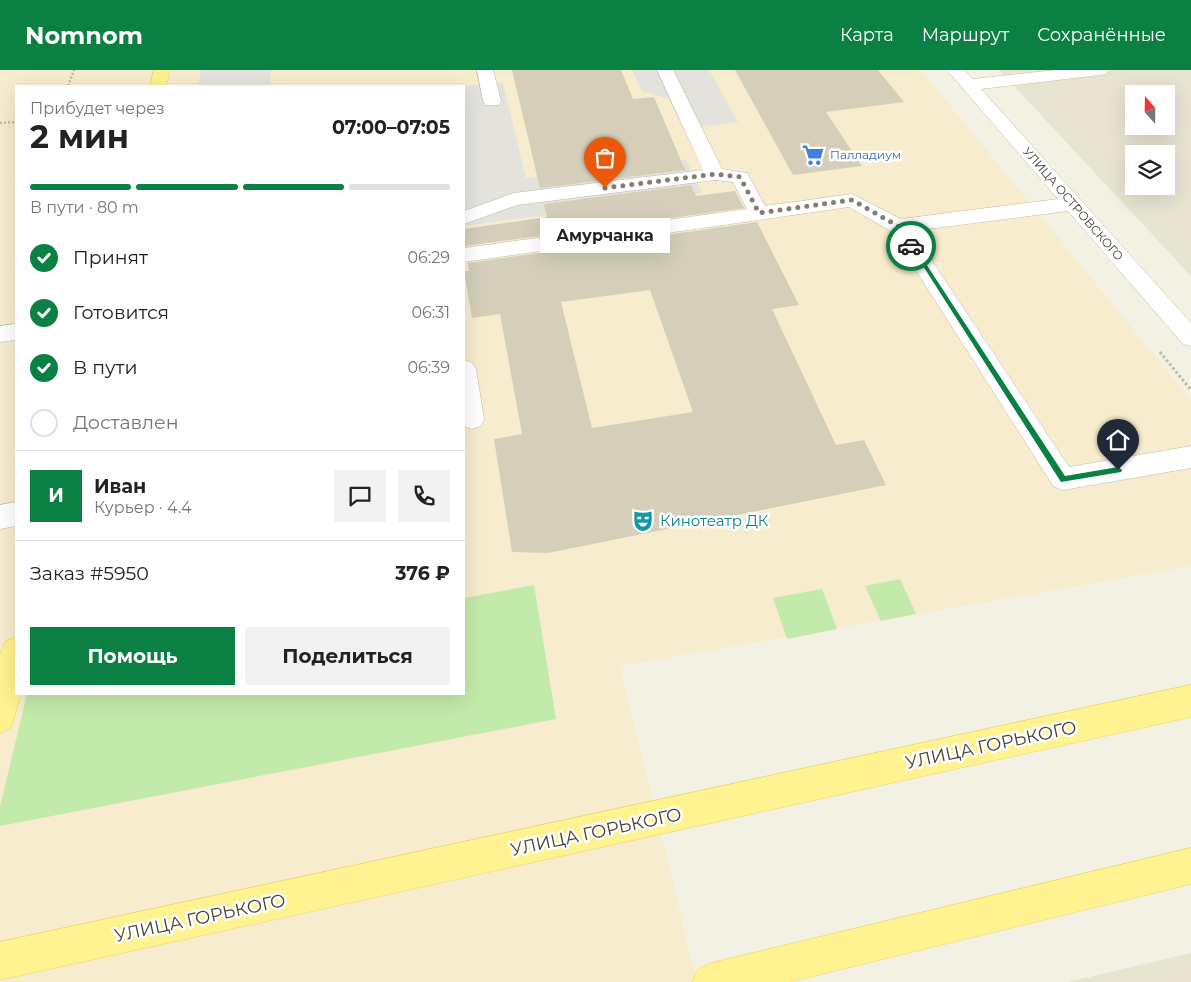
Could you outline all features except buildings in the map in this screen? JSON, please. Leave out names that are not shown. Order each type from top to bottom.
[{"type":"main road","points":[[158,85],[162,70]]},
{"type":"main road","points":[[0,717],[15,656]]},
{"type":"main road","name":"УЛИЦА ГОРЬКОГО","points":[[0,961],[1191,701]]},
{"type":"main road","points":[[712,982],[1191,866]]},
{"type":"street","points":[[485,70],[492,101]]},
{"type":"street","name":"УЛИЦА ОСТРОВСКОГО","points":[[955,70],[1191,338]]},
{"type":"street","points":[[969,86],[1100,70]]},
{"type":"street","points":[[669,72],[716,174]]},
{"type":"street","points":[[465,218],[514,199],[716,174],[740,177],[759,213]]},
{"type":"street","points":[[465,254],[852,200],[898,226],[1063,479],[1191,457]]},
{"type":"street","points":[[898,226],[1072,204]]},
{"type":"street","points":[[0,334],[15,332]]},
{"type":"street","points":[[465,375],[472,419]]},
{"type":"street","points":[[0,517],[15,514]]},
{"type":"path","points":[[68,85],[74,70]]},
{"type":"path","points":[[0,123],[15,122]]},
{"type":"shaded area","points":[[0,70],[921,70],[1191,400],[1191,566],[620,666],[697,982],[0,982]]},
{"type":"shaded area","points":[[201,70],[271,70],[270,85],[198,85]]},
{"type":"shaded area","points":[[632,70],[709,70],[738,122],[683,129],[669,99],[642,91]]},
{"type":"shaded area","points":[[999,70],[1191,70],[1191,276]]},
{"type":"shaded area","points":[[503,83],[526,178],[686,160],[702,193],[465,226],[465,86]]},
{"type":"shaded area","points":[[1191,953],[1191,982],[1068,982]]},
{"type":"green space","points":[[900,579],[916,614],[881,621],[865,586]]},
{"type":"green space","points":[[534,585],[556,719],[0,826],[0,807],[27,695],[465,695],[465,598]]},
{"type":"green space","points":[[822,589],[837,629],[787,639],[773,598]]},
{"type":"way so far","points":[[605,188],[716,174],[740,177],[759,213],[852,200],[898,226],[911,246]]},
{"type":"place","name":"Палладиум","points":[[813,155]]},
{"type":"place","name":"Амурчанка","points":[[605,188]]},
{"type":"place","name":"Кинотеатр ДК","points":[[643,521]]},
{"type":"route","points":[[911,246],[1063,479],[1118,470]]}]
